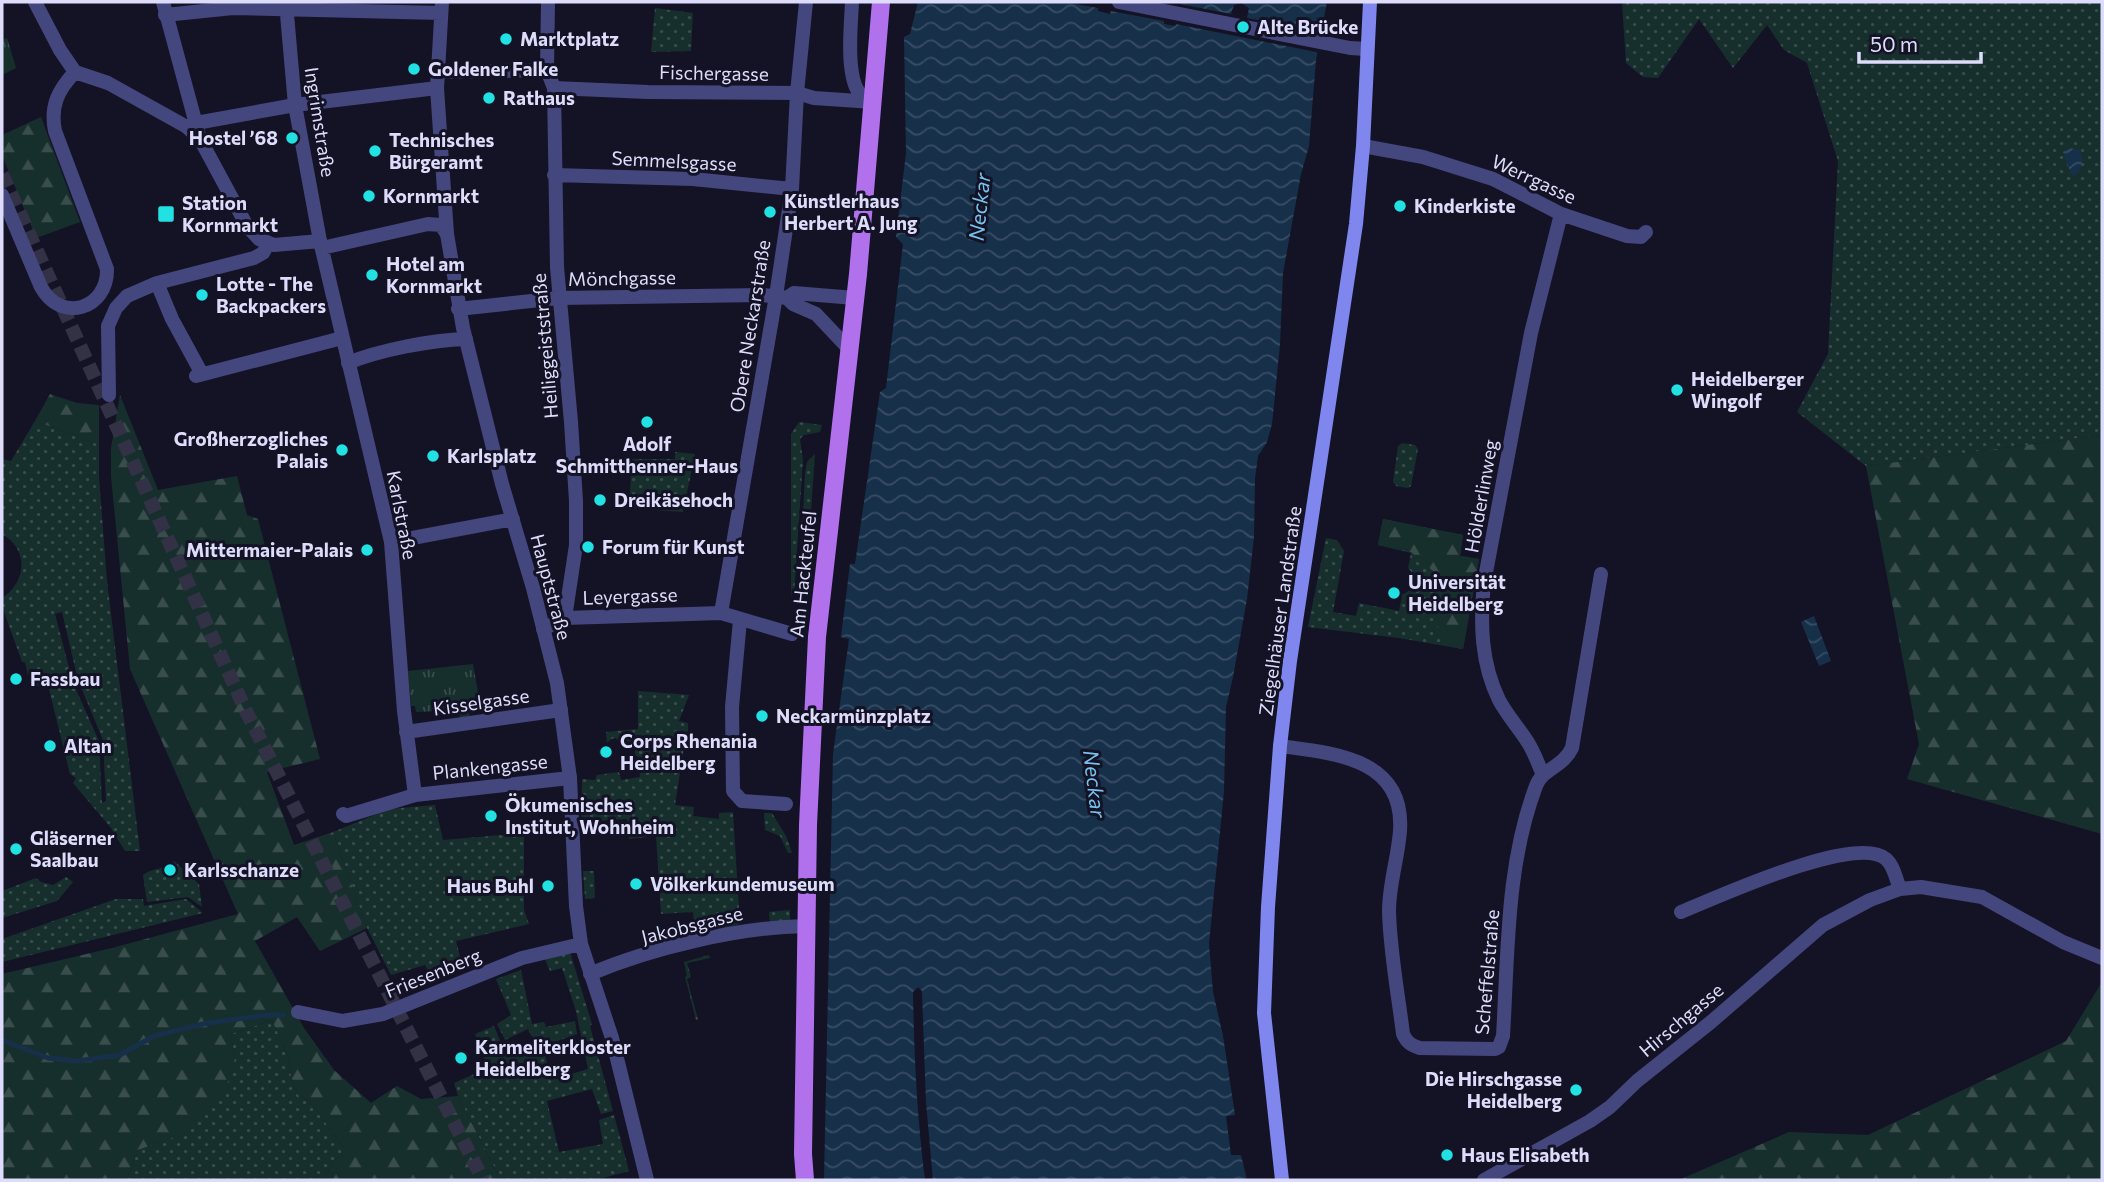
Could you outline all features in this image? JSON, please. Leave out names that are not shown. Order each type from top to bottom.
[{"type":"main road","name":"Am Hackteufel","points":[[805,1180],[803,1154],[806,926],[817,637],[855,298],[881,2]]},
{"type":"main road","name":"Ziegelhäuser Landstraße","points":[[1282,1180],[1264,1013],[1268,907],[1280,746],[1290,661],[1351,256],[1363,146],[1370,2]]},
{"type":"main road","name":"Am Hackteufel","points":[[799,1180],[803,1154]]},
{"type":"street","points":[[35,2],[60,50],[75,72],[108,83],[173,118],[200,139]]},
{"type":"street","points":[[438,72],[547,70],[548,2]]},
{"type":"street","name":"Obere Neckarstraße","points":[[721,613],[782,297],[806,2]]},
{"type":"street","points":[[852,2],[851,55],[854,79],[858,91],[873,102]]},
{"type":"street","points":[[1119,2],[1350,48],[1367,49]]},
{"type":"street","name":"Ingrimstraße","points":[[286,6],[295,106],[321,244]]},
{"type":"street","points":[[442,7],[164,8],[200,139],[247,226],[259,239],[268,244],[287,246],[321,244],[428,224],[441,225],[447,234]]},
{"type":"street","name":"Hauptstraße","points":[[442,7],[437,88],[447,234],[458,309],[502,484],[543,629],[561,710],[563,779],[577,925],[612,1038],[647,1180]]},
{"type":"street","name":"Heiliggeiststraße","points":[[547,70],[554,88],[559,298],[576,501],[576,545],[565,618]]},
{"type":"street","points":[[2,195],[41,287],[50,300],[71,308],[82,307],[94,301],[104,287],[107,269],[55,131],[53,115],[59,92],[75,72]]},
{"type":"street","points":[[196,123],[295,106],[437,88]]},
{"type":"street","name":"Fischergasse","points":[[554,88],[797,93],[814,98],[873,102]]},
{"type":"street","name":"Werrgasse","points":[[1363,146],[1423,157],[1493,179],[1561,214],[1634,238],[1646,232]]},
{"type":"street","name":"Semmelsgasse","points":[[554,175],[693,179],[792,189]]},
{"type":"street","name":"Hölderlinweg","points":[[1543,775],[1527,741],[1506,712],[1495,689],[1485,658],[1481,620],[1484,583],[1525,359],[1561,214]]},
{"type":"street","points":[[109,395],[107,334],[111,316],[127,296],[158,283],[243,262],[263,253],[268,244]]},
{"type":"street","name":"Karlstraße","points":[[321,244],[391,542],[406,732],[415,795]]},
{"type":"street","points":[[158,283],[172,320],[199,375],[342,338]]},
{"type":"street","name":"Mönchgasse","points":[[458,309],[559,298],[782,297],[794,293],[855,298]]},
{"type":"street","points":[[782,297],[816,314],[849,350]]},
{"type":"street","points":[[348,363],[368,356],[466,339]]},
{"type":"street","points":[[391,542],[513,519]]},
{"type":"street","name":"Scheffelstraße","points":[[1280,746],[1342,754],[1369,767],[1389,786],[1400,827],[1389,911],[1403,1034],[1411,1045],[1420,1048],[1495,1049],[1502,1042],[1518,855],[1536,786],[1543,775],[1565,760],[1574,740],[1601,574]]},
{"type":"street","points":[[721,613],[792,634]]},
{"type":"street","name":"Leyergasse","points":[[543,629],[565,618],[721,613]]},
{"type":"street","points":[[740,620],[732,707],[733,791],[742,801],[786,804]]},
{"type":"street","name":"Kisselgasse","points":[[406,732],[561,710]]},
{"type":"street","name":"Plankengasse","points":[[343,814],[346,816],[415,795],[563,779]]},
{"type":"street","points":[[1681,912],[1792,867],[1847,855],[1884,857],[1900,888]]},
{"type":"street","name":"Hirschgasse","points":[[1484,1180],[1610,1107],[1637,1081],[1711,1022],[1823,925],[1861,904],[1900,888],[1921,887],[1982,897],[2063,942],[2102,958]]},
{"type":"street","name":"Jakobsgasse","points":[[590,974],[669,949],[758,928],[806,926]]},
{"type":"street","name":"Friesenberg","points":[[298,1012],[344,1021],[383,1014],[522,958],[581,944]]},
{"type":"green space","points":[[1622,2],[2102,2],[2102,435],[1866,466],[1797,412],[1828,354],[1838,161],[1807,63],[1784,50],[1767,25],[1733,68],[1699,19],[1658,78],[1643,77],[1626,63]]},
{"type":"green space","points":[[655,8],[693,13],[691,51],[651,52]]},
{"type":"green space","points":[[7,38],[16,68],[2,75],[2,40]]},
{"type":"green space","points":[[41,117],[80,222],[36,238],[2,155],[2,135]]},
{"type":"green space","points":[[50,394],[77,403],[99,405],[99,444],[35,421]]},
{"type":"green space","points":[[120,395],[158,490],[237,476],[247,515],[258,519],[320,759],[267,772],[294,845],[333,832],[367,928],[320,951],[297,917],[255,941],[304,1028],[334,1070],[371,1103],[397,1086],[421,1099],[458,1096],[501,1180],[323,1180],[336,1159],[347,1153],[309,1101],[299,1096],[292,1082],[288,1056],[272,1020],[231,1034],[235,1066],[222,1097],[172,1138],[138,1150],[126,1180],[2,1180],[2,974],[238,914],[130,669],[111,476],[111,448]]},
{"type":"green space","points":[[35,421],[99,444],[107,581],[140,851],[125,851],[111,828],[73,783],[76,778],[70,774],[49,689],[52,683],[46,680],[43,686],[31,687],[25,662],[22,662],[2,606],[2,598],[16,583],[22,566],[17,548],[2,534],[2,459],[11,461]],"holes":[[[62,612],[78,680],[103,740],[106,801],[102,803],[99,741],[73,683],[55,614]]]},
{"type":"green space","points":[[799,422],[822,425],[820,432],[804,435],[800,439],[803,460],[794,595],[791,595],[791,434]]},
{"type":"green space","points":[[2102,435],[2102,834],[1907,779],[1919,744],[1866,466]]},
{"type":"green space","points":[[1402,443],[1415,445],[1418,449],[1411,486],[1408,488],[1396,486],[1393,482],[1398,446]]},
{"type":"green space","points":[[675,452],[695,454],[683,512],[629,508],[632,459],[675,459]]},
{"type":"green space","points":[[815,454],[806,581],[800,581],[805,473],[807,462]]},
{"type":"green space","name":"Universität Heidelberg","points":[[1383,519],[1463,535],[1460,556],[1479,559],[1463,649],[1308,627],[1326,538],[1337,540],[1344,551],[1333,612],[1356,616],[1359,603],[1399,611],[1402,595],[1410,590],[1413,574],[1408,568],[1411,553],[1378,545]]},
{"type":"green space","points":[[1383,519],[1463,535],[1460,556],[1479,559],[1463,649],[1442,645],[1432,605],[1436,588],[1433,571],[1411,552],[1378,545]]},
{"type":"green space","points":[[473,664],[479,698],[468,705],[470,719],[462,721],[457,710],[416,712],[415,706],[411,706],[408,671]]},
{"type":"green space","points":[[638,691],[689,695],[679,721],[688,723],[688,734],[675,805],[694,807],[693,816],[719,819],[719,813],[733,812],[740,924],[708,933],[706,923],[694,924],[693,912],[661,914],[656,836],[629,839],[627,819],[581,822],[582,779],[595,780],[597,775],[619,772],[621,780],[640,777],[635,741],[619,742],[616,738],[607,743],[606,732],[638,729]]},
{"type":"green space","points":[[435,805],[443,840],[524,833],[524,910],[529,924],[456,941],[463,969],[434,983],[425,965],[391,975],[367,928],[333,832],[389,809]]},
{"type":"green space","points":[[764,813],[772,813],[786,836],[792,853],[788,853],[780,836],[765,830]]},
{"type":"green space","points":[[174,861],[199,884],[202,907],[188,897],[147,902],[143,875]]},
{"type":"green space","points":[[583,871],[594,871],[595,898],[585,899]]},
{"type":"green space","points":[[66,877],[73,882],[57,901],[2,918],[2,891],[36,878],[53,885]]},
{"type":"green space","points":[[116,899],[143,899],[144,906],[186,899],[203,913],[2,962],[2,939]]},
{"type":"green space","points":[[790,910],[790,921],[770,924],[769,912]]},
{"type":"green space","points":[[570,952],[592,1024],[590,1026],[613,1111],[601,1114],[592,1089],[547,1101],[559,1152],[603,1144],[599,1120],[614,1115],[629,1171],[596,1180],[501,1180],[454,1083],[488,1068],[475,1034],[494,1026],[507,1058],[537,1047],[528,1029],[505,1040],[497,1024],[511,1015],[496,979],[521,970],[532,1024],[544,1022],[546,1027],[575,1021],[577,1034],[543,1046],[551,1080],[588,1069],[576,1011],[562,968],[550,971],[544,957]]},
{"type":"green space","points":[[709,955],[710,958],[687,963],[691,977],[687,979],[698,1019],[696,1020],[685,977],[684,962]]},
{"type":"green space","points":[[2102,982],[2102,1180],[1679,1180],[1789,1132],[1868,1135],[2066,1041]]},
{"type":"green space","points":[[272,1020],[288,1056],[292,1082],[299,1096],[309,1101],[347,1153],[336,1159],[323,1180],[126,1180],[138,1150],[172,1138],[235,1066],[231,1034]]},
{"type":"water","name":"Neckar","points":[[918,2],[1327,2],[1316,60],[1309,146],[1301,174],[1283,273],[1280,344],[1272,424],[1267,442],[1258,456],[1255,478],[1254,537],[1247,599],[1226,707],[1224,791],[1209,944],[1213,992],[1235,1115],[1226,1116],[1231,1155],[1241,1155],[1247,1180],[933,1180],[926,1102],[922,991],[918,987],[913,992],[914,1039],[925,1180],[824,1180],[833,754],[849,639],[841,637],[850,564],[855,564],[880,392],[886,388],[903,244],[896,237],[906,153],[904,37],[910,34]]},
{"type":"water","points":[[2070,148],[2079,150],[2082,160],[2075,176],[2071,174],[2063,152]]},
{"type":"water","points":[[1814,616],[1831,661],[1819,666],[1801,622]]},
{"type":"pier","name":"Alte Brücke","points":[[1065,2],[1180,2],[1231,14],[1234,5],[1241,3],[1249,8],[1247,18],[1324,33],[1321,53],[1176,24],[1164,24],[1164,21],[1111,11],[1110,14],[1098,11],[1098,8]]},
{"type":"waterway","points":[[2,1040],[48,1058],[77,1061],[120,1055],[154,1036],[207,1023],[283,1015]]},
{"type":"tunnel","points":[[2,174],[246,711],[483,1180]]},
{"type":"place","name":"Alte Brücke","points":[[1243,27]]},
{"type":"place","name":"Marktplatz","points":[[506,39]]},
{"type":"place","name":"Goldener Falke","points":[[414,69]]},
{"type":"place","name":"Rathaus","points":[[489,98]]},
{"type":"place","name":"Hostel ’68","points":[[292,138]]},
{"type":"place","name":"Technisches Bürgeramt","points":[[375,151]]},
{"type":"place","name":"Kornmarkt","points":[[369,196]]},
{"type":"place","name":"Kinderkiste","points":[[1400,206]]},
{"type":"place","name":"Künstlerhaus Herbert A. Jung","points":[[770,212]]},
{"type":"place","name":"Station Kornmarkt","points":[[166,214]]},
{"type":"place","name":"Hotel am Kornmarkt","points":[[372,275]]},
{"type":"place","name":"Lotte - The Backpackers","points":[[202,295]]},
{"type":"place","name":"Heidelberger Wingolf","points":[[1677,390]]},
{"type":"place","name":"Adolf Schmitthenner-Haus","points":[[647,422]]},
{"type":"place","name":"Großherzogliches Palais","points":[[342,450]]},
{"type":"place","name":"Karlsplatz","points":[[433,456]]},
{"type":"place","name":"Dreikäsehoch","points":[[600,500]]},
{"type":"place","name":"Forum für Kunst","points":[[588,547]]},
{"type":"place","name":"Mittermaier-Palais","points":[[367,550]]},
{"type":"place","name":"Universität Heidelberg","points":[[1394,593]]},
{"type":"place","name":"Fassbau","points":[[16,679]]},
{"type":"place","name":"Neckarmünzplatz","points":[[762,716]]},
{"type":"place","name":"Altan","points":[[50,746]]},
{"type":"place","name":"Corps Rhenania Heidelberg","points":[[606,752]]},
{"type":"place","name":"Ökumenisches Institut, Wohnheim","points":[[491,816]]},
{"type":"place","name":"Gläserner Saalbau","points":[[16,849]]},
{"type":"place","name":"Karlsschanze","points":[[170,870]]},
{"type":"place","name":"Völkerkundemuseum","points":[[636,884]]},
{"type":"place","name":"Haus Buhl","points":[[548,886]]},
{"type":"place","name":"Karmeliterkloster Heidelberg","points":[[461,1058]]},
{"type":"place","name":"Die Hirschgasse Heidelberg","points":[[1576,1090]]},
{"type":"place","name":"Haus Elisabeth","points":[[1447,1155]]}]
